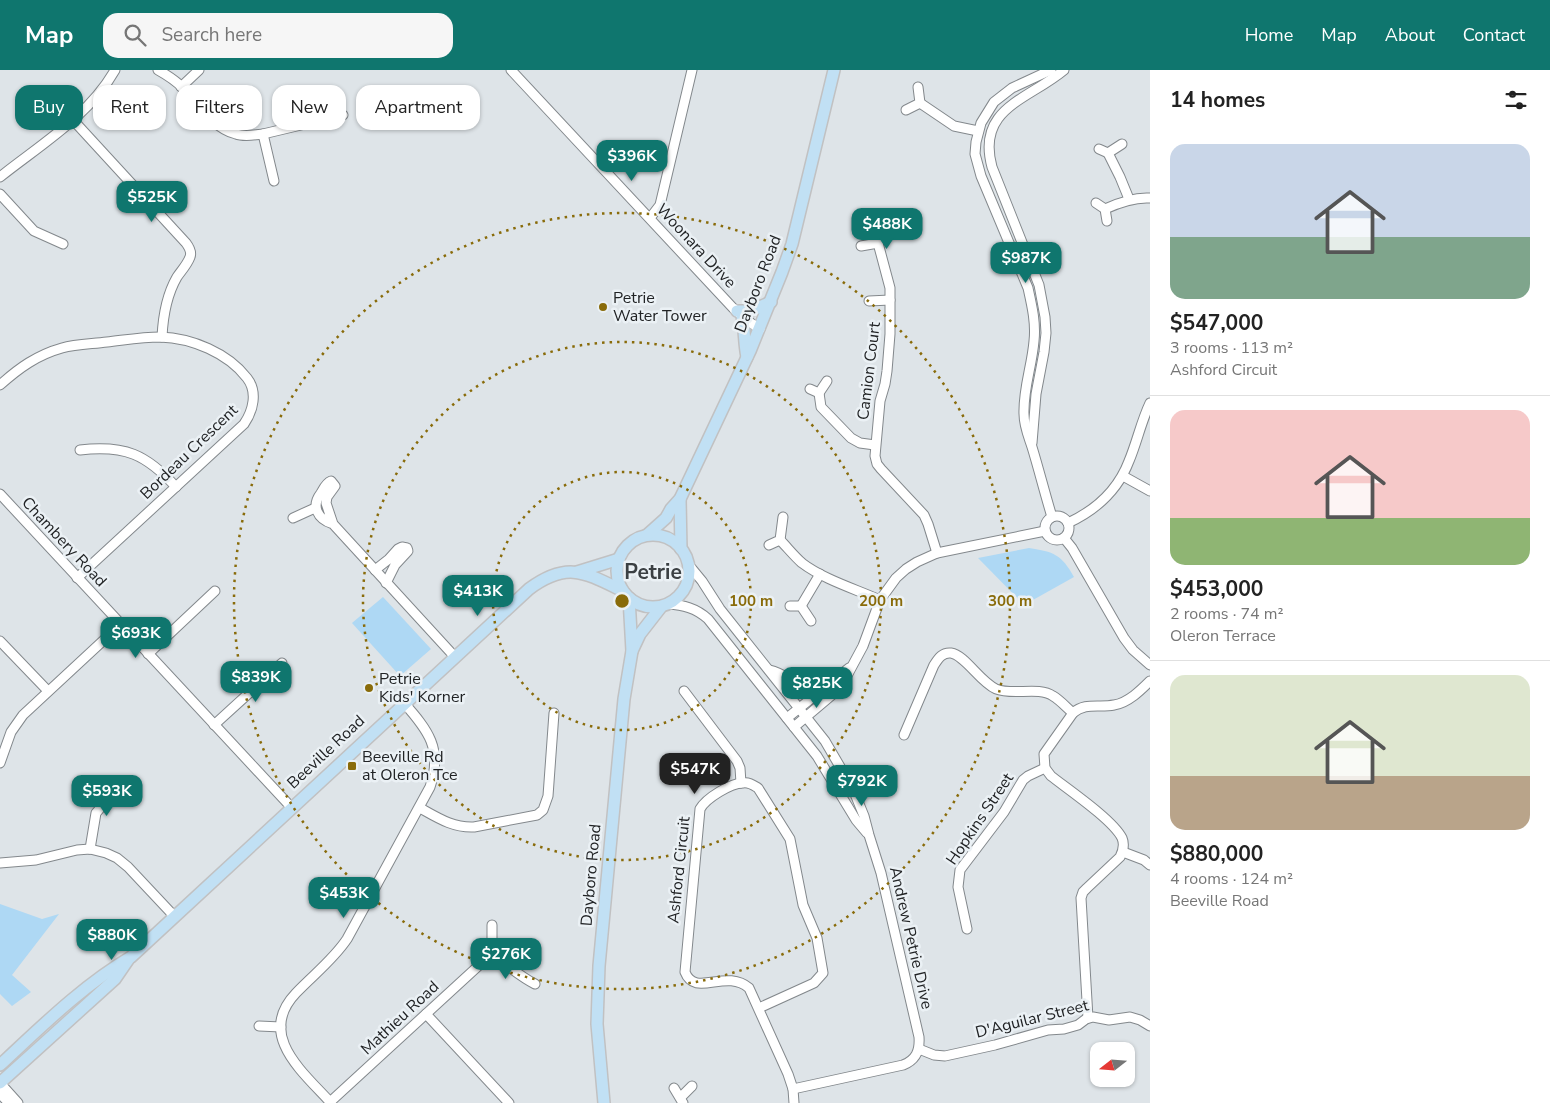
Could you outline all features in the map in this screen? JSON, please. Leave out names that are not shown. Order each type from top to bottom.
[{"type":"main road","name":"Dayboro Road","points":[[648,535],[666,518],[680,498],[771,302],[792,244],[834,70]]},
{"type":"main road","points":[[747,357],[744,343],[745,329],[739,313],[751,311],[771,302]]},
{"type":"main road","name":"Dayboro Road","points":[[680,498],[681,549]]},
{"type":"main road","points":[[648,535],[669,539],[681,549],[688,564],[689,576],[685,588],[678,598],[664,606],[654,608],[641,606],[626,595],[618,583],[617,573],[619,559],[624,550],[632,542],[648,535]]},
{"type":"main road","name":"Beeville Road","points":[[0,1065],[106,972],[130,957],[520,597],[544,578],[559,572],[577,572],[619,559]]},
{"type":"main road","name":"Beeville Road","points":[[577,572],[602,581],[626,595]]},
{"type":"main road","name":"Dayboro Road","points":[[604,1103],[597,1024],[599,966],[624,699],[632,651],[626,595]]},
{"type":"main road","name":"Dayboro Road","points":[[632,651],[640,634],[664,606]]},
{"type":"main road","name":"Beeville Road","points":[[0,1083],[115,979],[130,957]]},
{"type":"street","points":[[83,112],[102,92],[115,70]]},
{"type":"street","points":[[158,70],[180,85]]},
{"type":"street","points":[[182,85],[199,70]]},
{"type":"street","name":"Woonara Drive","points":[[511,70],[739,313],[760,329]]},
{"type":"street","points":[[650,218],[660,205],[692,70]]},
{"type":"street","points":[[1051,70],[1012,88],[994,102],[978,131],[975,154],[977,164],[1028,288],[1032,306],[1034,341],[1024,399],[1025,429],[1052,517]]},
{"type":"street","points":[[1031,446],[1033,416],[1045,342],[1045,317],[1039,285],[992,167],[989,144],[994,124],[1006,108],[1064,70]]},
{"type":"street","points":[[918,87],[920,103],[954,126],[978,131]]},
{"type":"street","points":[[906,110],[920,103]]},
{"type":"street","points":[[0,177],[59,130]]},
{"type":"street","points":[[81,130],[190,248],[190,258],[176,278],[167,301],[163,317],[162,337]]},
{"type":"street","points":[[225,130],[236,135],[249,136],[280,130]]},
{"type":"street","points":[[263,134],[274,181]]},
{"type":"street","points":[[1108,153],[1122,144]]},
{"type":"street","points":[[1099,148],[1108,153],[1129,199]]},
{"type":"street","points":[[0,194],[34,230],[62,244]]},
{"type":"street","points":[[1105,209],[1129,199],[1150,198]]},
{"type":"street","points":[[1096,203],[1105,209],[1107,221]]},
{"type":"street","name":"Camion Court","points":[[876,228],[888,281],[890,334],[887,371],[880,401],[875,456],[878,464],[924,515],[937,553]]},
{"type":"street","points":[[861,246],[878,242]]},
{"type":"street","name":"Camion Court","points":[[869,301],[890,300]]},
{"type":"street","name":"Bordeau Crescent","points":[[0,385],[28,362],[62,348],[149,337],[162,337],[183,341],[213,350],[228,359],[250,381],[253,392],[252,409],[244,424],[77,578]]},
{"type":"street","points":[[810,389],[819,393],[827,381]]},
{"type":"street","name":"Camion Court","points":[[819,393],[821,406],[850,438],[860,444],[875,445]]},
{"type":"street","points":[[1068,523],[1085,515],[1105,499],[1123,476],[1150,403]]},
{"type":"street","points":[[80,450],[112,449],[139,456],[150,462],[176,487]]},
{"type":"street","points":[[1123,476],[1150,491]]},
{"type":"street","points":[[332,524],[326,503],[336,478],[327,483],[316,499],[316,508],[323,519],[332,524],[454,656]]},
{"type":"street","name":"Chambery Road","points":[[0,494],[291,807]]},
{"type":"street","points":[[293,518],[316,508]]},
{"type":"street","points":[[780,540],[783,517]]},
{"type":"street","points":[[1052,517],[1063,517],[1068,523],[1069,531],[1061,540],[1053,539],[1045,531],[1046,522],[1052,517]]},
{"type":"street","points":[[794,727],[838,690],[863,646],[880,600],[906,568],[937,553],[1045,531]]},
{"type":"street","points":[[1064,538],[1072,548],[1124,638],[1133,650],[1150,666]]},
{"type":"street","points":[[780,540],[800,561],[820,574],[880,600]]},
{"type":"street","points":[[769,545],[780,540]]},
{"type":"street","points":[[375,570],[398,549],[402,547],[407,548],[408,551],[395,565],[386,583]]},
{"type":"street","name":"Andrew Petrie Drive","points":[[688,564],[702,581],[720,609],[825,740],[860,802],[881,873],[919,1037],[919,1049]]},
{"type":"street","points":[[801,606],[820,574]]},
{"type":"street","points":[[148,654],[215,591]]},
{"type":"street","name":"Andrew Petrie Drive","points":[[664,606],[680,605],[691,608],[708,619],[824,767],[856,820],[869,835]]},
{"type":"street","points":[[790,606],[801,606]]},
{"type":"street","points":[[801,606],[811,621]]},
{"type":"street","points":[[0,763],[11,732],[16,724],[48,691],[120,625]]},
{"type":"street","points":[[0,641],[48,691]]},
{"type":"street","points":[[904,735],[934,665],[938,658],[946,653],[960,657],[989,685],[998,690],[1008,692],[1045,692],[1052,695],[1073,713]]},
{"type":"street","points":[[214,725],[282,663]]},
{"type":"street","points":[[787,718],[851,666]]},
{"type":"street","points":[[770,670],[780,672],[793,683],[805,689],[818,692]]},
{"type":"street","points":[[1088,1018],[1081,898],[1083,892],[1116,863],[1123,852],[1122,839],[1108,822],[1052,776],[1045,768],[1044,754],[1078,708],[1120,704],[1129,699],[1150,681]]},
{"type":"street","points":[[684,691],[737,761],[742,782],[750,783],[758,788],[790,839],[803,905],[817,938],[823,973],[814,983],[758,1008]]},
{"type":"street","points":[[330,1103],[289,1056],[282,1041],[281,1027],[285,1008],[292,997],[329,962],[347,940],[420,808],[433,777],[435,756],[431,741],[426,729],[404,703]]},
{"type":"street","points":[[420,808],[445,823],[465,828],[474,828],[546,813],[554,713]]},
{"type":"street","name":"Hopkins Street","points":[[967,928],[958,887],[960,870],[1004,812],[1023,780],[1045,768]]},
{"type":"street","name":"Ashford Circuit","points":[[742,782],[709,798],[700,809],[685,972],[688,979],[695,984],[733,980],[749,988],[788,1074],[793,1089],[794,1103]]},
{"type":"street","points":[[90,849],[96,813],[121,784]]},
{"type":"street","points":[[0,863],[36,860],[77,850],[90,849],[106,853],[117,858],[128,867],[174,916]]},
{"type":"street","points":[[1123,852],[1144,860],[1150,865]]},
{"type":"street","points":[[492,925],[490,953],[518,975],[535,984]]},
{"type":"street","name":"Mathieu Road","points":[[330,1103],[482,963],[490,953]]},
{"type":"street","points":[[426,1014],[509,1103]]},
{"type":"street","name":"D'Aguilar Street","points":[[919,1049],[934,1055],[945,1056],[1048,1030],[1064,1029],[1088,1018],[1096,1017],[1109,1020],[1130,1016],[1150,1026]]},
{"type":"street","points":[[258,1026],[281,1027]]},
{"type":"street","points":[[793,1089],[903,1065],[913,1059],[919,1049]]},
{"type":"street","points":[[0,1083],[18,1103]]},
{"type":"street","points":[[674,1088],[682,1100],[692,1086]]},
{"type":"street","points":[[0,1094],[10,1103]]},
{"type":"shaded area","points":[[1029,548],[1056,555],[1065,563],[1074,577],[1024,605],[978,558]]},
{"type":"shaded area","points":[[383,597],[431,649],[400,676],[352,623]]},
{"type":"shaded area","points":[[0,904],[42,919],[59,914],[12,975],[31,992],[12,1006],[0,994]]},
{"type":"place","name":"Petrie Water Tower","points":[[603,307]]},
{"type":"place","name":"Petrie Kids' Korner","points":[[369,688]]},
{"type":"place","name":"Beeville Rd at Oleron Tce","points":[[352,766]]},
{"type":"district","name":"Petrie","points":[[653,572]]}]
